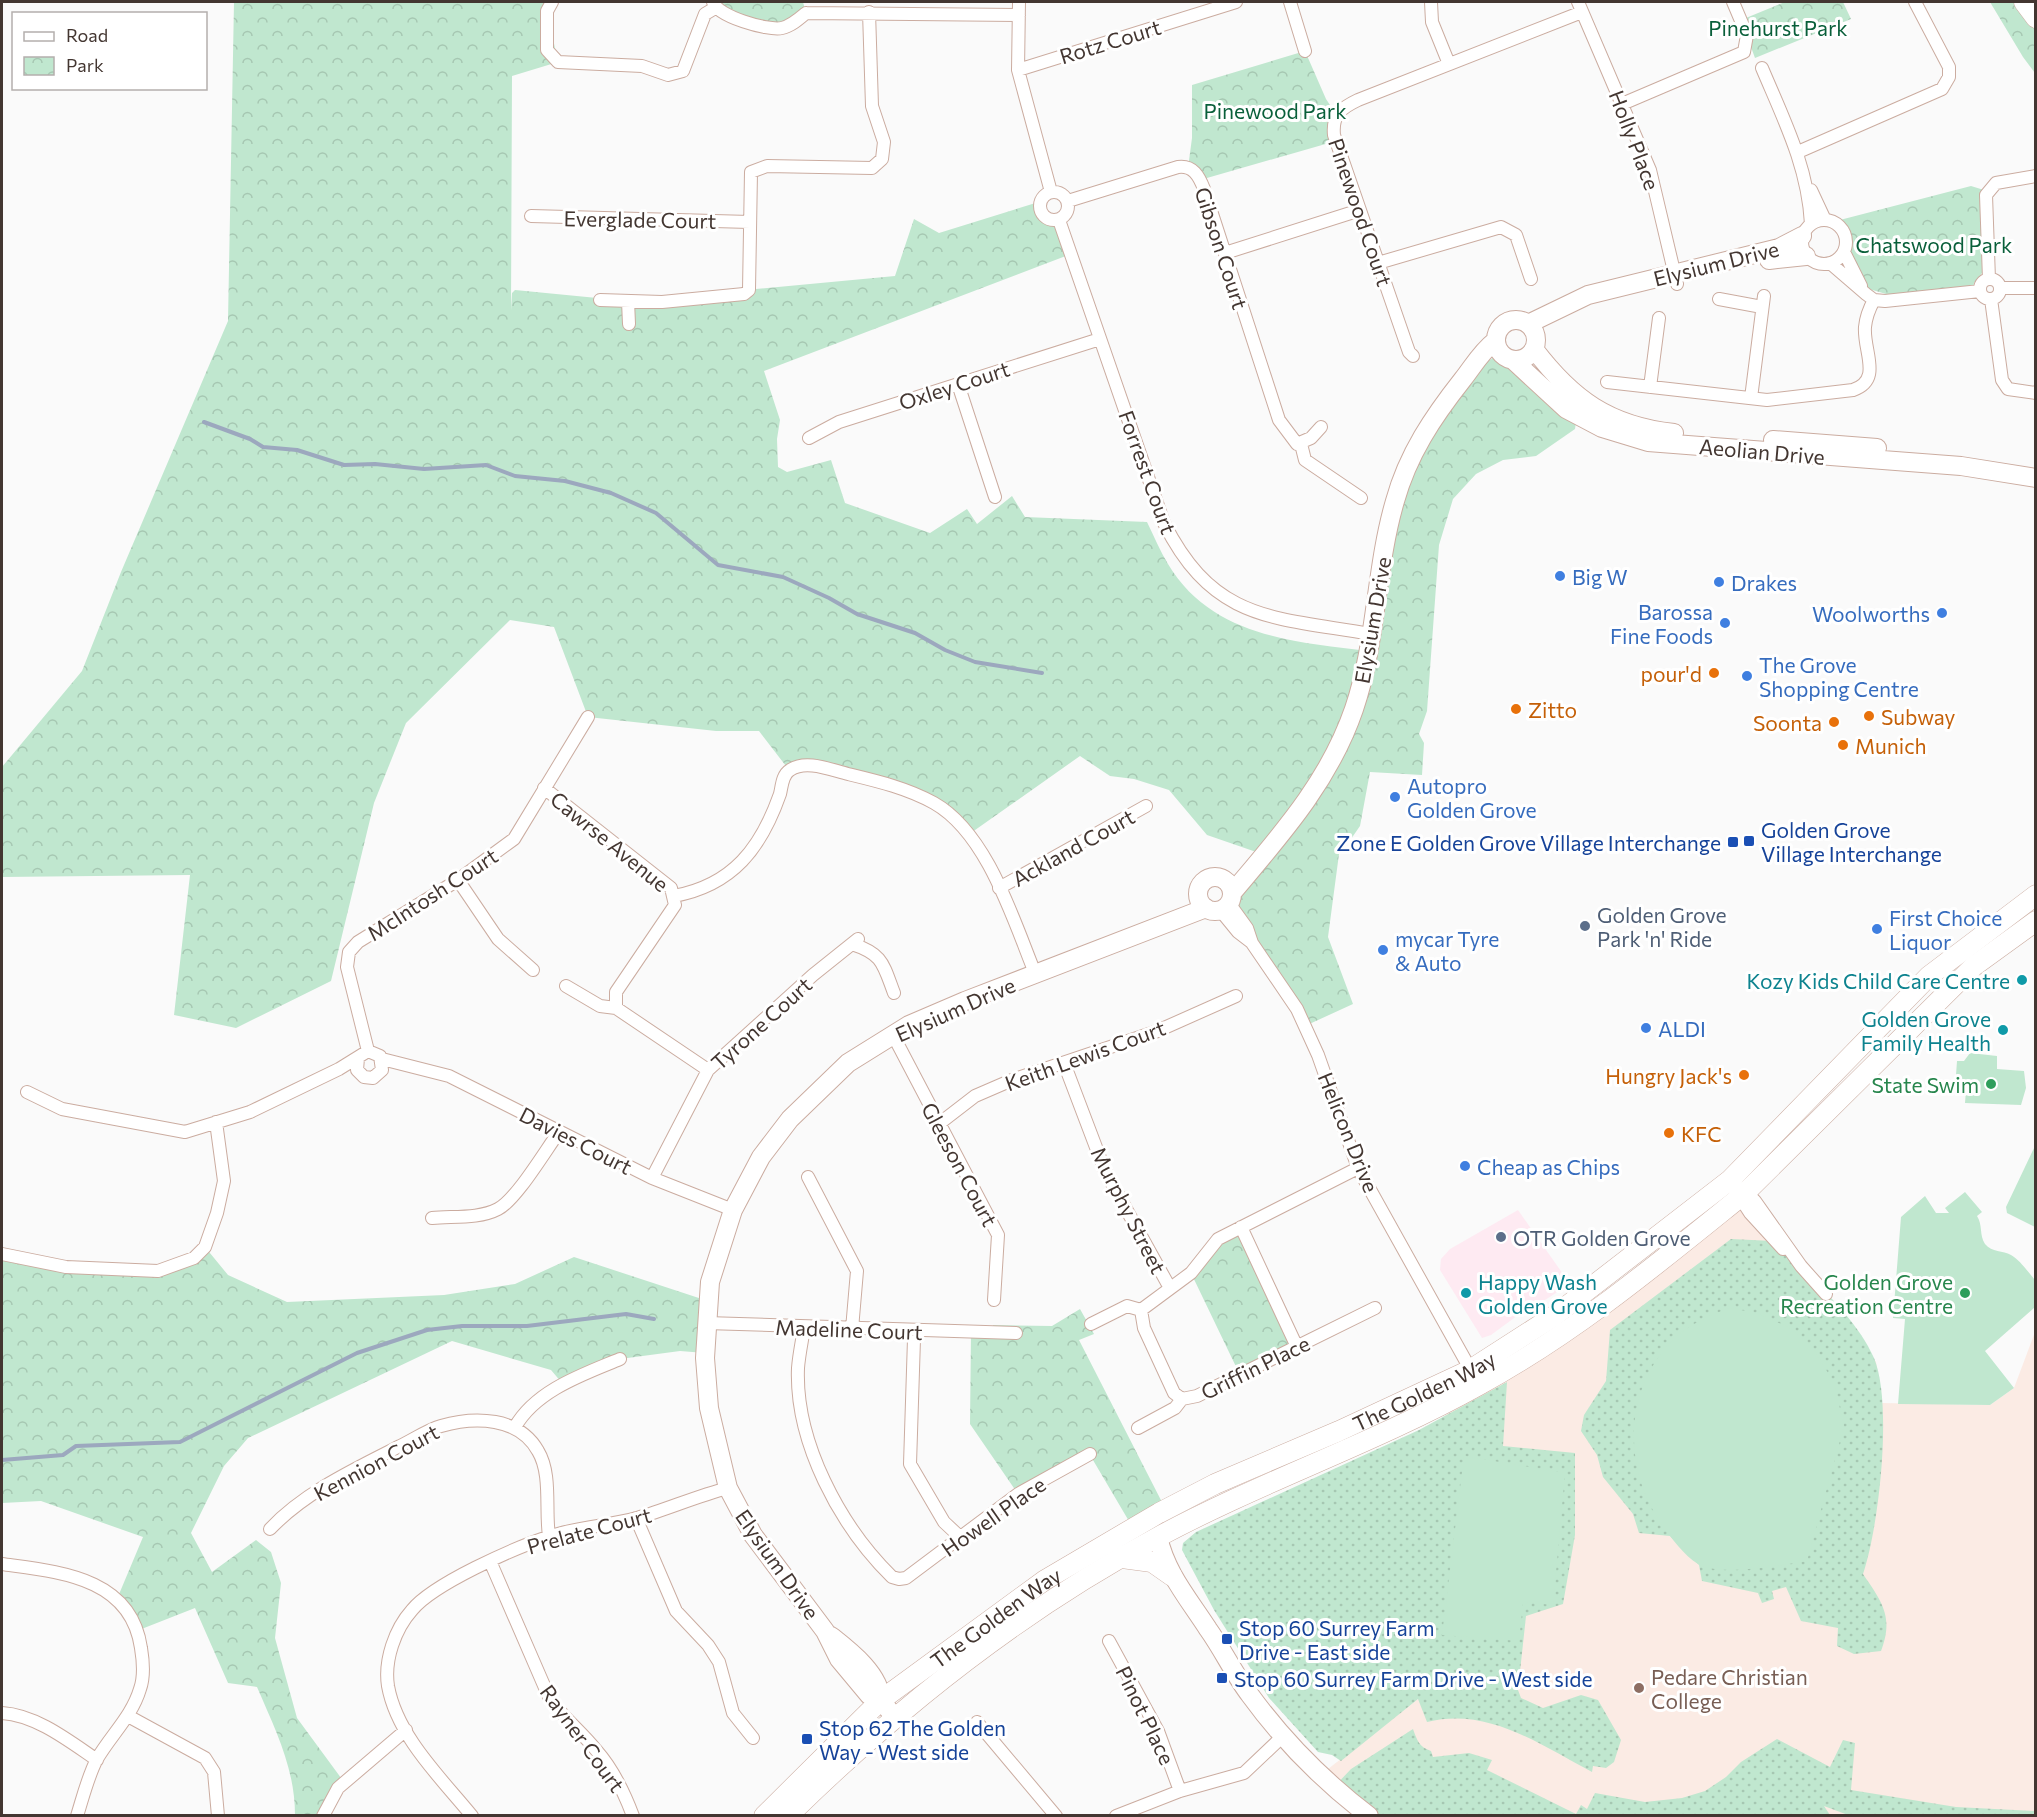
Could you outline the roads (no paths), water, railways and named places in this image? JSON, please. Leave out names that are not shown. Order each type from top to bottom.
[{"type":"main road","points":[[2024,2],[2036,18]]},
{"type":"main road","name":"The Golden Way","points":[[1739,1190],[1815,1093],[1929,976],[2036,895]]},
{"type":"main road","name":"The Golden Way","points":[[1158,1537],[1244,1494],[1345,1452],[1587,1317],[1739,1190],[1831,1107],[1974,966],[2036,921]]},
{"type":"main road","points":[[1831,1107],[1815,1093],[1841,1080],[1898,1026],[1974,966]]},
{"type":"main road","name":"The Golden Way","points":[[788,1815],[895,1718],[963,1663],[1119,1548],[1159,1513],[1215,1484],[1339,1431],[1475,1378]]},
{"type":"main road","points":[[1119,1548],[1158,1537],[1159,1513]]},
{"type":"main road","points":[[1119,1548],[1152,1562],[1172,1576]]},
{"type":"main road","name":"The Golden Way","points":[[764,1815],[881,1700],[1045,1580],[1119,1548]]},
{"type":"street","points":[[552,2],[547,11],[547,50],[558,62],[642,66],[668,75],[683,71],[705,14],[714,4],[725,15],[771,28],[782,28],[795,23],[805,7],[869,12],[1019,15]]},
{"type":"street","points":[[1019,2],[1018,70],[1052,192]]},
{"type":"street","name":"Rotz Court","points":[[1018,70],[1236,2]]},
{"type":"street","points":[[1290,2],[1305,51]]},
{"type":"street","points":[[1431,2],[1432,22],[1449,64]]},
{"type":"street","points":[[1622,104],[1744,52],[1747,35],[1733,2]]},
{"type":"street","points":[[1798,152],[1942,89],[1949,77],[1949,67],[1915,2]]},
{"type":"street","name":"Pinewood Court","points":[[1413,356],[1408,352],[1334,135],[1336,114],[1352,103],[1580,7]]},
{"type":"street","name":"Holly Place","points":[[1580,7],[1650,170],[1676,279]]},
{"type":"street","points":[[600,300],[682,301],[744,294],[748,290],[751,172],[767,166],[872,168],[882,159],[884,142],[873,106],[869,12]]},
{"type":"street","points":[[1762,69],[1798,152],[1806,181],[1825,220],[1838,225],[1842,230],[1846,243],[1844,252],[1830,263],[1819,264],[1806,256],[1802,249],[1806,230],[1806,181]]},
{"type":"street","name":"Gibson Court","points":[[1068,201],[1184,166],[1198,176],[1279,420],[1295,442],[1301,444],[1305,460],[1360,498]]},
{"type":"street","points":[[1989,279],[1986,195],[1996,183],[2036,176]]},
{"type":"street","points":[[1052,192],[1060,193],[1068,201],[1067,213],[1059,220],[1048,219],[1041,211],[1042,201],[1052,192]]},
{"type":"street","points":[[1225,253],[1360,210]]},
{"type":"street","name":"Everglade Court","points":[[531,216],[750,222]]},
{"type":"street","name":"Forrest Court","points":[[1059,220],[1164,523],[1179,551],[1197,574],[1216,591],[1259,614],[1371,634]]},
{"type":"street","points":[[1806,230],[1825,220]]},
{"type":"street","points":[[1378,263],[1501,227],[1516,235],[1531,279]]},
{"type":"street","name":"Elysium Drive","points":[[1532,336],[1559,316],[1779,248],[1806,230]]},
{"type":"street","points":[[1607,382],[1767,400],[1863,387],[1870,375],[1865,329],[1870,297],[1844,252]]},
{"type":"street","name":"Elysium Drive","points":[[1676,279],[1772,260],[1806,256]]},
{"type":"street","points":[[1830,263],[1870,297],[1886,301],[1980,291]]},
{"type":"street","points":[[1980,291],[1982,282],[1989,279],[1996,281],[2000,288]]},
{"type":"street","points":[[2000,288],[2036,288]]},
{"type":"street","points":[[1980,291],[1986,298],[1991,299],[1997,296],[2000,288]]},
{"type":"street","points":[[1719,299],[1763,301],[1750,398]]},
{"type":"street","points":[[1991,299],[2002,380],[2008,389],[2018,393],[2036,393]]},
{"type":"street","points":[[628,301],[629,324]]},
{"type":"street","points":[[1650,387],[1659,318]]},
{"type":"street","points":[[1516,320],[1532,336],[1529,355],[1504,353],[1497,332],[1508,321],[1516,320]]},
{"type":"street","name":"Aeolian Drive","points":[[1532,336],[1555,377],[1572,393],[1603,414],[1637,426],[1683,434],[1830,444],[2036,466]]},
{"type":"street","name":"Oxley Court","points":[[809,438],[839,422],[1100,339]]},
{"type":"street","name":"Elysium Drive","points":[[895,1718],[881,1700],[880,1687],[850,1651],[825,1631],[753,1535],[728,1488],[709,1408],[705,1358],[710,1282],[733,1210],[762,1157],[790,1119],[848,1063],[909,1025],[1035,973],[1164,925],[1218,898],[1263,854],[1302,808],[1336,752],[1358,695],[1371,634],[1388,531],[1401,481],[1427,426],[1464,378],[1504,353]]},
{"type":"street","name":"Aeolian Drive","points":[[1504,353],[1566,409],[1621,436],[1648,442],[1961,466],[2036,478]]},
{"type":"street","points":[[958,384],[995,497]]},
{"type":"street","points":[[1301,444],[1321,427]]},
{"type":"street","name":"McIntosh Court","points":[[361,1060],[347,967],[349,952],[363,939],[458,880],[514,839],[588,717]]},
{"type":"street","points":[[616,1008],[616,992],[675,905],[674,896],[693,892],[720,878],[751,854],[780,793],[783,779],[789,770],[806,765],[883,782],[935,803],[955,818],[976,844],[999,888],[1035,973]]},
{"type":"street","name":"Cawrse Avenue","points":[[544,788],[671,888],[674,896]]},
{"type":"street","name":"Ackland Court","points":[[999,888],[1146,806]]},
{"type":"street","points":[[458,880],[498,939],[533,970]]},
{"type":"street","name":"Helicon Drive","points":[[1218,898],[1247,928],[1252,943],[1297,1010],[1336,1101],[1358,1168],[1475,1378]]},
{"type":"street","name":"Tyrone Court","points":[[652,1178],[708,1070],[855,941],[880,957],[894,993]]},
{"type":"street","points":[[566,986],[600,1006],[616,1008],[708,1070]]},
{"type":"street","name":"Keith Lewis Court","points":[[940,1123],[975,1096],[1155,1032],[1236,996]]},
{"type":"street","name":"Gleeson Court","points":[[893,1035],[915,1083],[940,1123],[998,1235],[994,1300]]},
{"type":"street","name":"Davies Court","points":[[421,1068],[401,1068],[368,1078],[361,1060],[377,1053],[382,1059],[421,1068],[449,1076],[652,1178],[733,1210]]},
{"type":"street","points":[[381,1073],[382,1059]]},
{"type":"street","points":[[27,1092],[62,1108],[155,1129],[185,1132],[250,1112],[361,1060]]},
{"type":"street","name":"Murphy Street","points":[[1064,1063],[1105,1171],[1170,1288]]},
{"type":"street","points":[[2,1254],[66,1267],[158,1271],[194,1258],[205,1246],[224,1181],[216,1122]]},
{"type":"street","points":[[432,1218],[482,1215],[510,1201],[559,1132]]},
{"type":"street","points":[[1091,1324],[1126,1306],[1145,1307],[1191,1274],[1218,1239],[1358,1168]]},
{"type":"street","points":[[807,1177],[857,1271],[852,1329]]},
{"type":"street","points":[[1739,1190],[1826,1294]]},
{"type":"street","points":[[1241,1227],[1297,1347]]},
{"type":"street","points":[[1145,1307],[1144,1328],[1174,1393],[1182,1399]]},
{"type":"street","name":"Griffin Place","points":[[1138,1428],[1175,1408],[1182,1399],[1197,1396],[1374,1308]]},
{"type":"street","name":"Madeline Court","points":[[706,1323],[917,1331],[993,1329],[1016,1333]]},
{"type":"street","name":"Howell Place","points":[[804,1328],[798,1368],[799,1393],[811,1445],[828,1490],[836,1507],[883,1568],[899,1579],[906,1578],[1028,1488],[1090,1454]]},
{"type":"street","points":[[917,1331],[914,1339],[910,1464],[944,1522],[960,1537]]},
{"type":"street","points":[[549,1536],[544,1466],[531,1440],[515,1426],[522,1415],[562,1383],[620,1359]]},
{"type":"street","name":"Kennion Court","points":[[270,1528],[289,1508],[369,1462],[440,1426],[476,1421],[501,1422],[515,1426]]},
{"type":"street","name":"Prelate Court","points":[[472,1815],[418,1750],[406,1730],[388,1685],[391,1648],[398,1630],[412,1609],[432,1593],[490,1561],[549,1536],[636,1518],[728,1488]]},
{"type":"street","points":[[636,1518],[676,1611],[708,1645],[719,1662],[733,1713],[753,1738]]},
{"type":"street","points":[[1158,1537],[1162,1557],[1172,1576],[1209,1629],[1248,1694],[1282,1737],[1319,1776],[1369,1815]]},
{"type":"street","points":[[1158,1537],[1173,1552],[1190,1583],[1209,1629]]},
{"type":"street","name":"Rayner Court","points":[[490,1561],[549,1697],[560,1714],[596,1749],[610,1768],[624,1791],[633,1815]]},
{"type":"street","points":[[2,1564],[58,1572],[90,1581],[117,1599],[138,1630],[142,1657],[141,1688],[128,1716],[97,1760],[77,1815]]},
{"type":"street","name":"Pinot Place","points":[[1109,1641],[1158,1731],[1180,1791]]},
{"type":"street","points":[[2,1713],[15,1714],[56,1733],[97,1760]]},
{"type":"street","points":[[128,1716],[205,1758],[214,1772],[218,1815]]},
{"type":"street","points":[[977,1722],[1056,1815]]},
{"type":"street","points":[[323,1815],[338,1788],[406,1730]]},
{"type":"street","points":[[1116,1815],[1180,1791],[1244,1773],[1282,1737]]},
{"type":"waterway","points":[[204,422],[250,439],[263,447],[297,450],[344,465],[375,464],[424,469],[486,465],[515,476],[565,481],[611,493],[656,513],[718,565],[783,577],[857,614],[915,633],[945,650],[975,662],[1042,673]]},
{"type":"waterway","points":[[2,1460],[63,1455],[76,1446],[180,1442],[357,1353],[427,1330],[462,1326],[527,1326],[626,1314],[654,1319]]},
{"type":"place","name":"Big W","points":[[1560,576]]},
{"type":"place","name":"Drakes","points":[[1719,582]]},
{"type":"place","name":"Woolworths","points":[[1942,613]]},
{"type":"place","name":"Barossa Fine Foods","points":[[1725,623]]},
{"type":"place","name":"pour'd","points":[[1714,673]]},
{"type":"place","name":"The Grove Shopping Centre","points":[[1747,676]]},
{"type":"place","name":"Zitto","points":[[1516,709]]},
{"type":"place","name":"Subway","points":[[1869,716]]},
{"type":"place","name":"Soonta","points":[[1834,722]]},
{"type":"place","name":"Munich","points":[[1843,745]]},
{"type":"place","name":"Autopro Golden Grove","points":[[1395,797]]},
{"type":"place","name":"Golden Grove Village Interchange","points":[[1749,841]]},
{"type":"place","name":"Zone E Golden Grove Village Interchange","points":[[1733,842]]},
{"type":"place","name":"Golden Grove Park 'n' Ride","points":[[1585,926]]},
{"type":"place","name":"First Choice Liquor","points":[[1877,929]]},
{"type":"place","name":"mycar Tyre & Auto","points":[[1383,950]]},
{"type":"place","name":"Kozy Kids Child Care Centre","points":[[2022,980]]},
{"type":"place","name":"ALDI","points":[[1646,1028]]},
{"type":"place","name":"Golden Grove Family Health","points":[[2003,1030]]},
{"type":"place","name":"Hungry Jack's","points":[[1744,1075]]},
{"type":"place","name":"State Swim","points":[[1991,1084]]},
{"type":"place","name":"KFC","points":[[1669,1133]]},
{"type":"place","name":"Cheap as Chips","points":[[1465,1166]]},
{"type":"place","name":"OTR Golden Grove","points":[[1501,1237]]},
{"type":"place","name":"Happy Wash Golden Grove","points":[[1466,1293]]},
{"type":"place","name":"Golden Grove Recreation Centre","points":[[1965,1293]]},
{"type":"place","name":"Stop 60 Surrey Farm Drive - East side","points":[[1227,1639]]},
{"type":"place","name":"Stop 60 Surrey Farm Drive - West side","points":[[1222,1678]]},
{"type":"place","name":"Pedare Christian College","points":[[1639,1688]]},
{"type":"place","name":"Stop 62 The Golden Way - West side","points":[[807,1739]]},
{"type":"park label","name":"Pinehurst Park","points":[[1778,27]]},
{"type":"park label","name":"Pinewood Park","points":[[1275,110]]},
{"type":"park label","name":"Chatswood Park","points":[[1934,244]]}]
